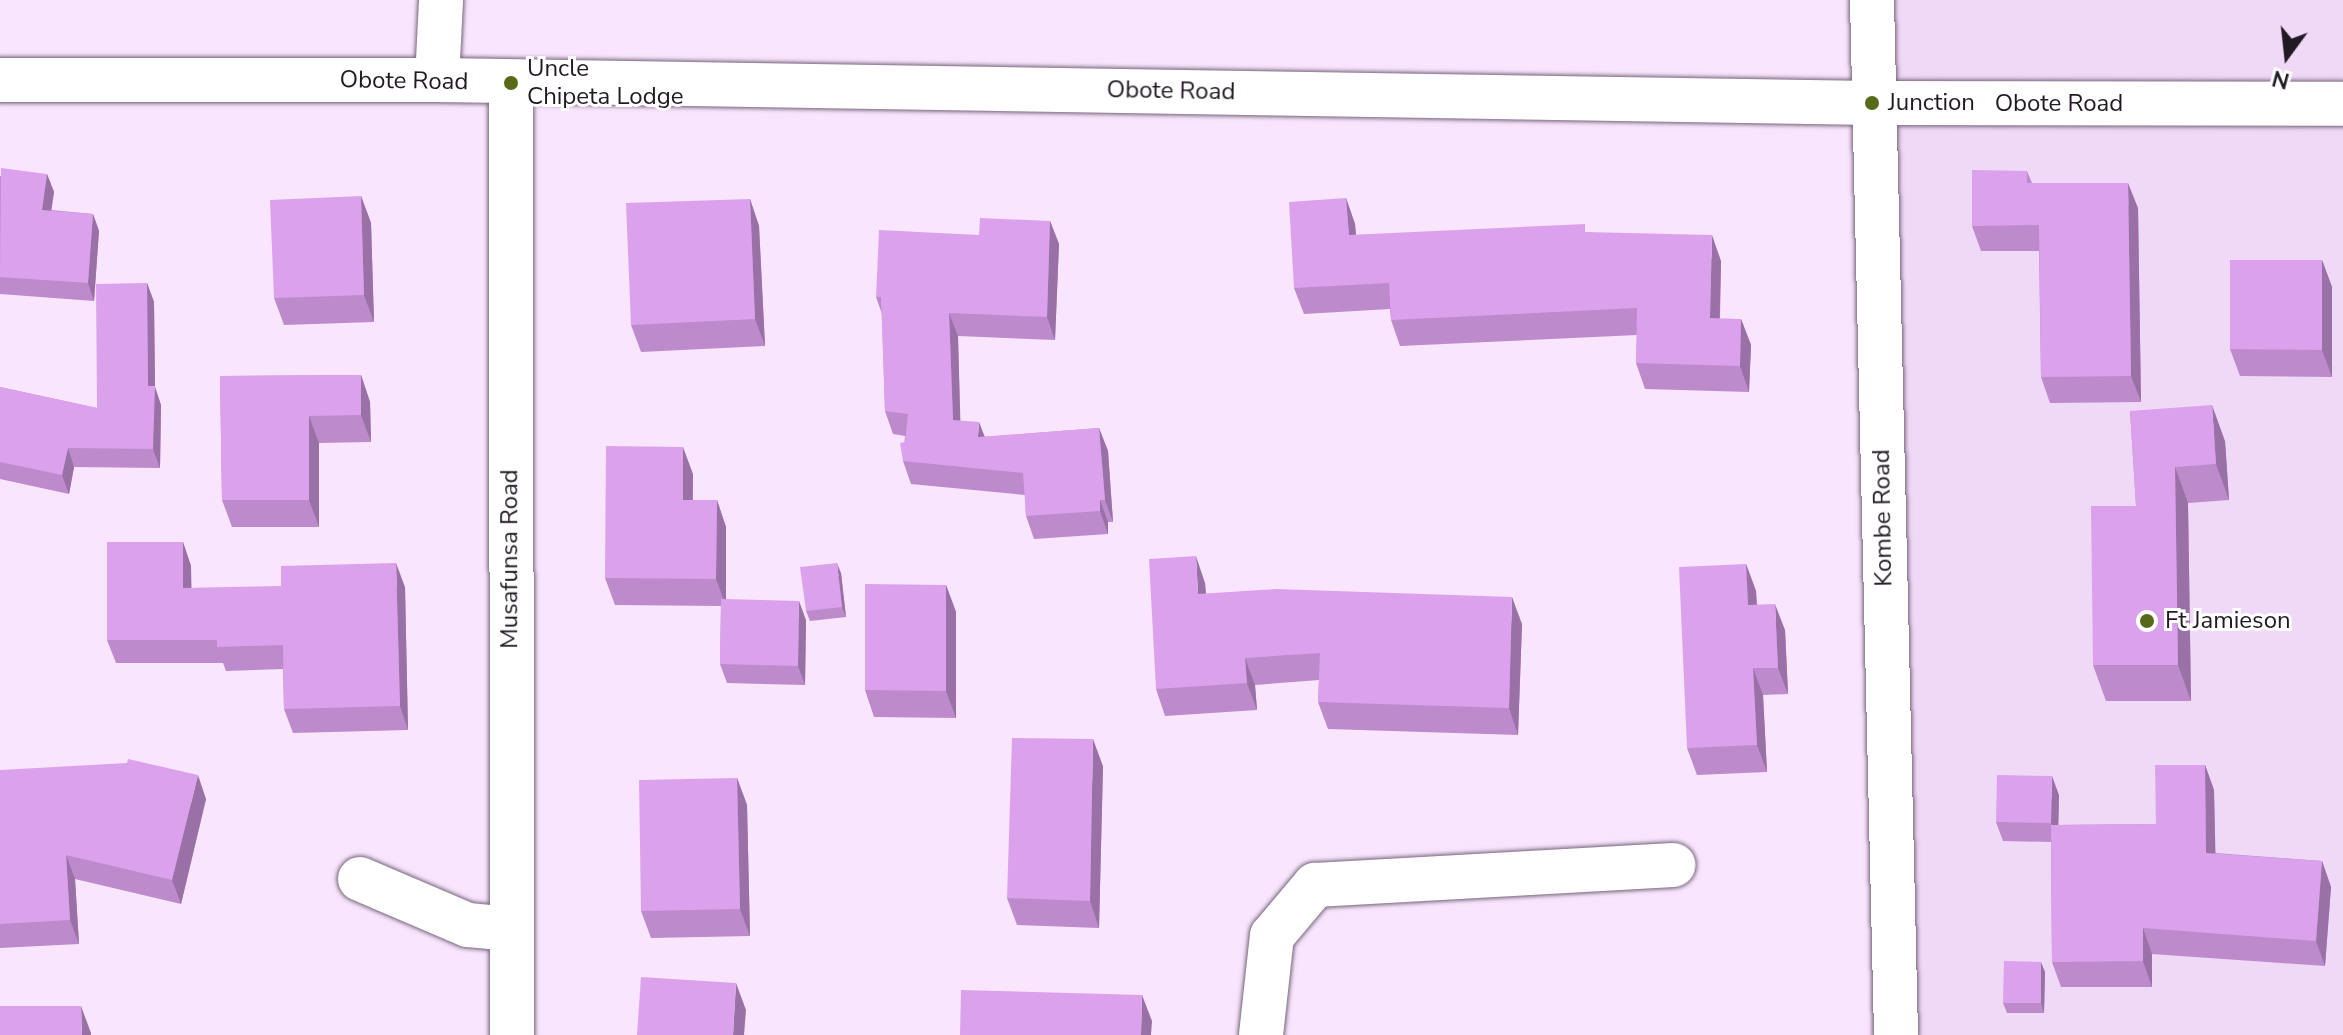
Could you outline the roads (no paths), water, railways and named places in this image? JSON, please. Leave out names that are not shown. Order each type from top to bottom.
[{"type":"street","points":[[437,80],[441,0]]},
{"type":"street","name":"Kombe Road","points":[[1872,0],[1896,1035]]},
{"type":"street","name":"Obote Road","points":[[0,80],[437,80],[1872,103],[2343,104]]},
{"type":"street","name":"Musafunsa Road","points":[[511,83],[512,1035]]},
{"type":"street","points":[[1261,1035],[1272,936],[1315,885],[1673,865]]},
{"type":"street","points":[[360,879],[468,925],[510,929]]},
{"type":"place","name":"Uncle Chipeta Lodge","points":[[511,83]]},
{"type":"place","name":"Junction","points":[[1872,103]]},
{"type":"place","name":"Ft Jamieson","points":[[2147,621]]}]
